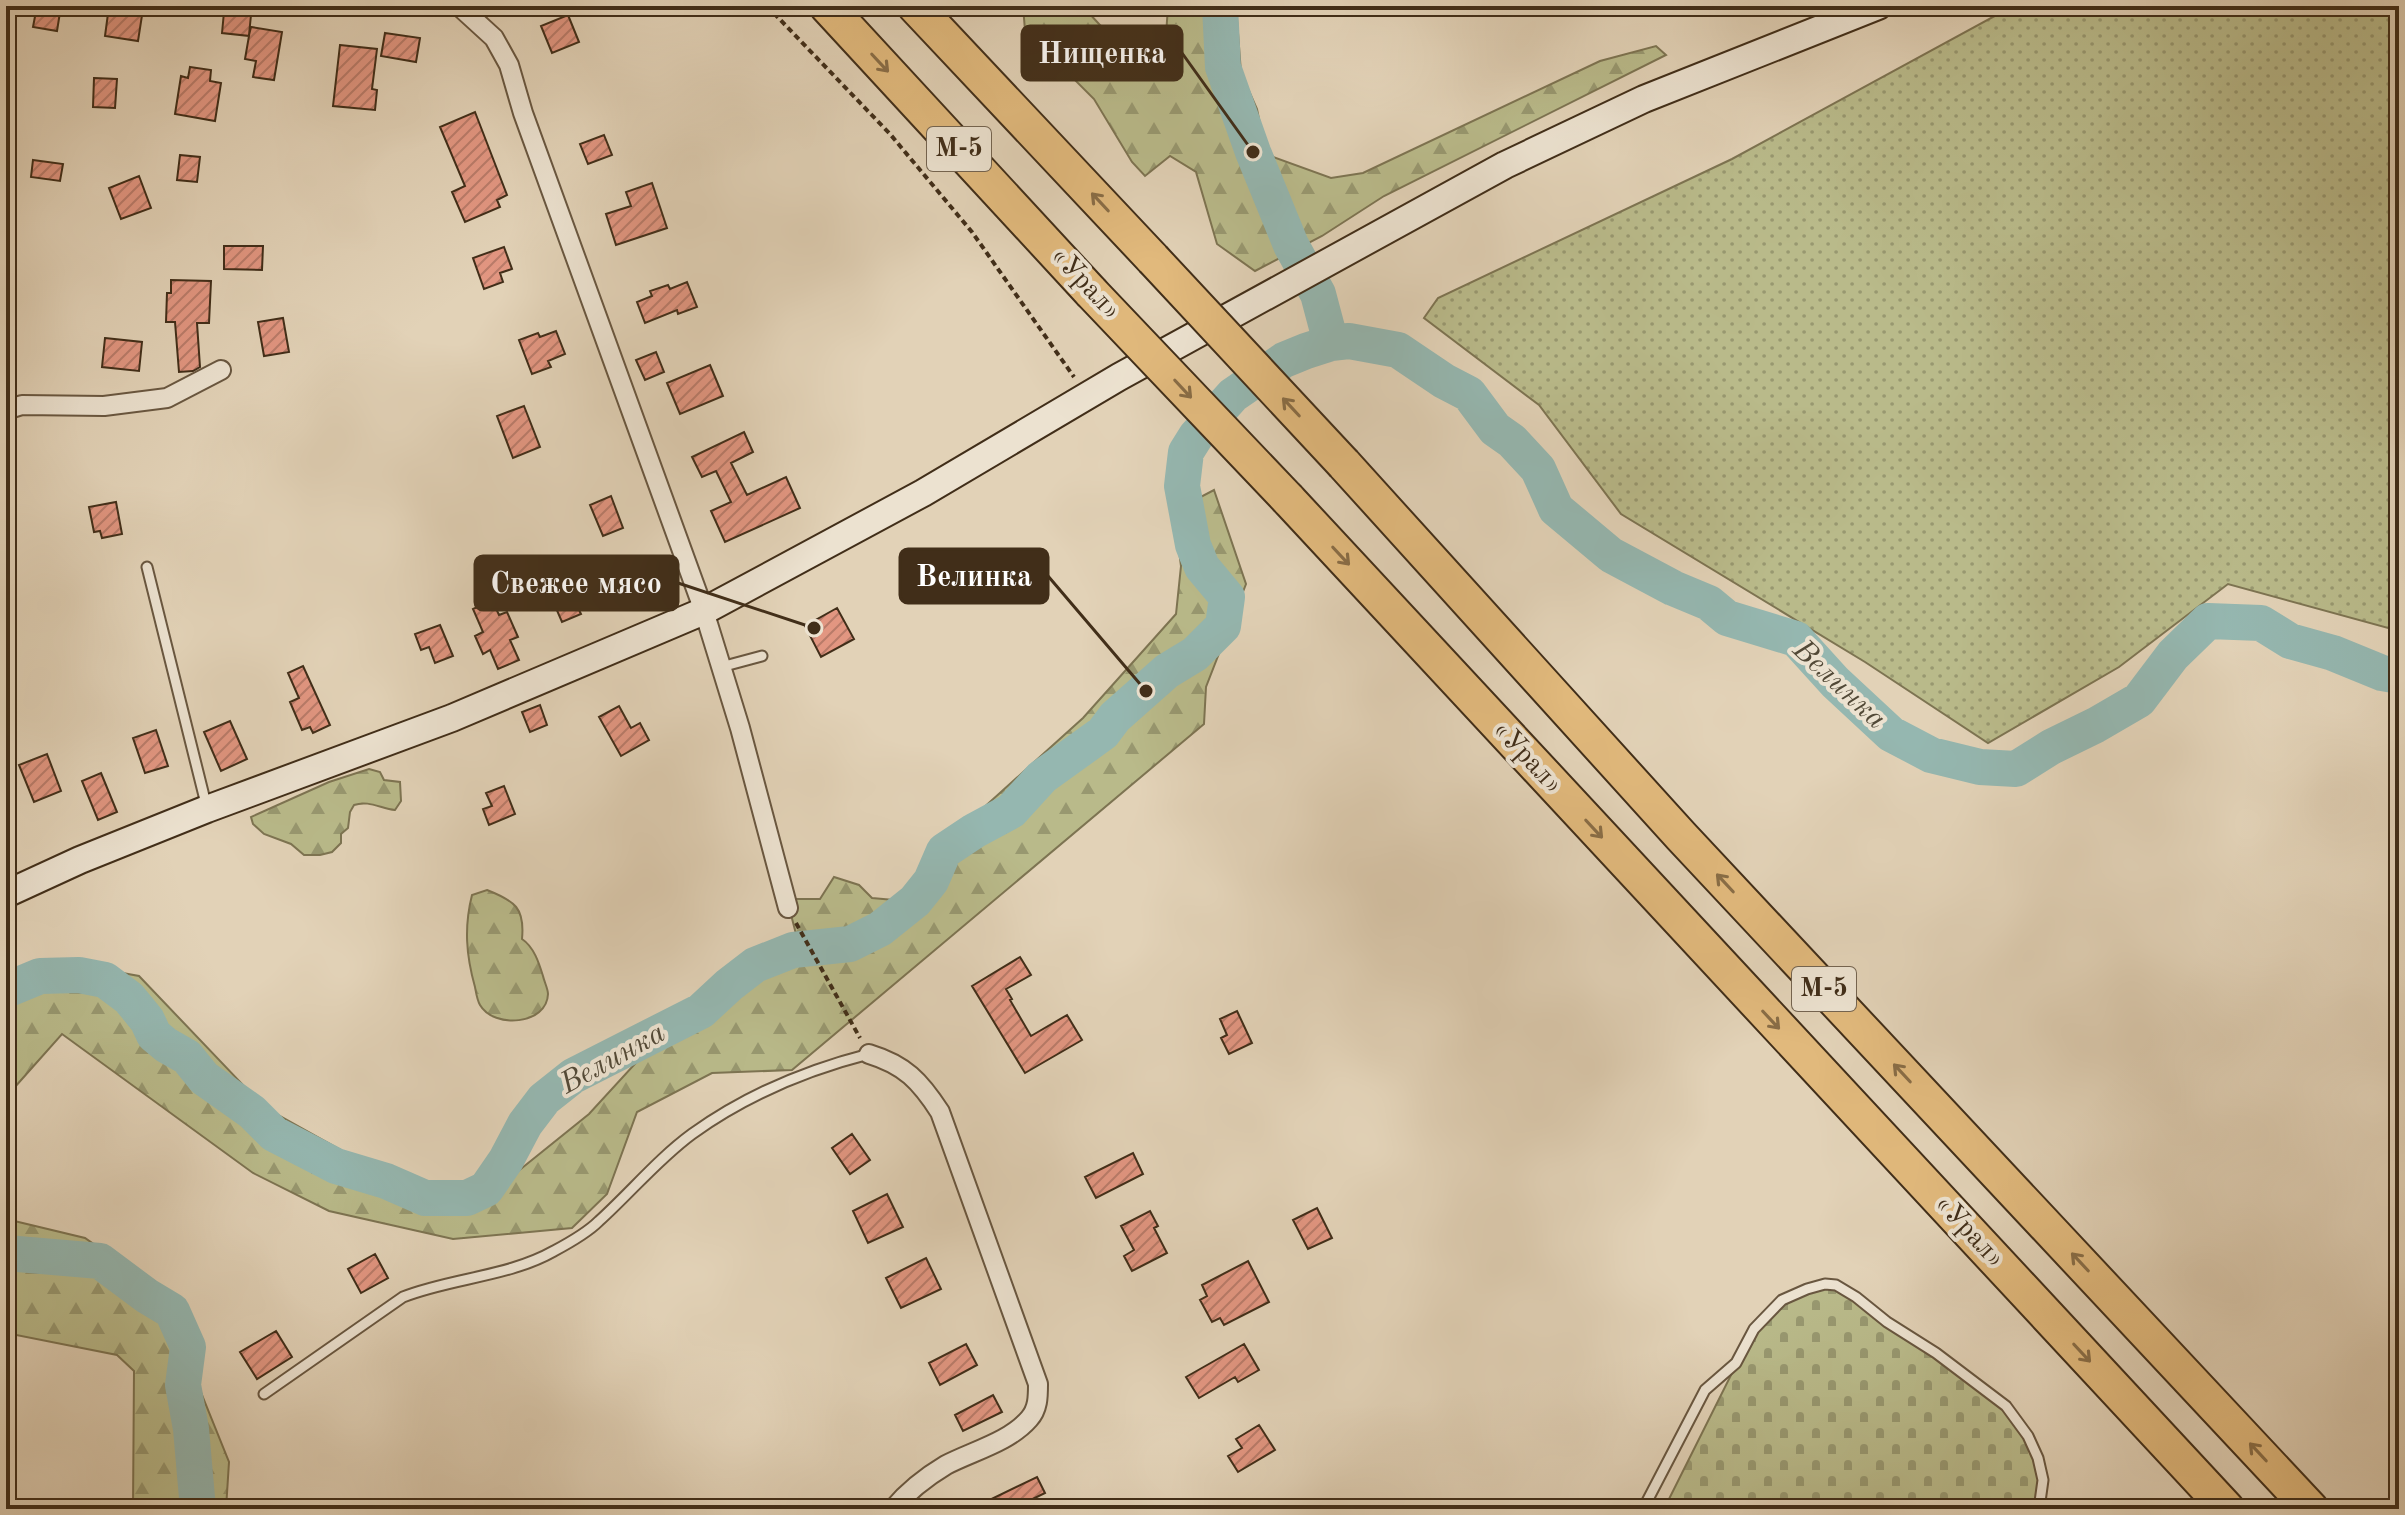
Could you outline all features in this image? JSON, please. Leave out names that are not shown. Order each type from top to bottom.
[{"type":"highway","name":"«Урал»","points":[[827,6],[2227,1509]]},
{"type":"highway","name":"М-5","points":[[915,6],[1344,464],[1681,836],[2311,1509]]},
{"type":"street","points":[[459,6],[494,38],[509,65],[528,128],[704,611],[740,728],[788,908]]},
{"type":"street","points":[[6,894],[80,860],[207,809],[452,718],[704,611],[923,493],[1087,396],[1505,165],[1644,99],[1878,6]]},
{"type":"street","points":[[6,410],[22,405],[104,406],[167,398],[221,370]]},
{"type":"street","points":[[869,1054],[891,1061],[915,1078],[940,1112],[1038,1384],[1038,1402],[1031,1418],[1015,1432],[945,1466],[909,1490],[893,1509]]},
{"type":"lane","points":[[147,567],[207,809]]},
{"type":"lane","points":[[721,667],[762,656]]},
{"type":"lane","points":[[264,1394],[403,1297],[426,1288],[517,1266],[552,1252],[597,1223],[642,1177],[693,1134],[762,1092],[828,1064],[869,1054]]},
{"type":"lane","points":[[1643,1509],[1705,1390],[1736,1363],[1754,1329],[1782,1300],[1825,1284],[1836,1285],[1856,1297],[2006,1406],[2028,1436],[2038,1458],[2043,1480],[2039,1509]]},
{"type":"path","points":[[767,6],[890,134],[961,219],[1087,396]]},
{"type":"path","points":[[788,908],[869,1054]]},
{"type":"green space","points":[[1023,6],[1059,6],[1087,11],[1123,50],[1164,65],[1168,6],[1236,6],[1241,73],[1273,157],[1331,178],[1363,173],[1600,61],[1656,46],[1666,55],[1384,196],[1322,236],[1255,271],[1217,244],[1196,172],[1170,156],[1145,176],[1132,162],[1094,99],[1025,30]]},
{"type":"green space","points":[[2013,6],[2399,6],[2399,631],[2228,584],[2119,667],[1988,743],[1865,662],[1621,514],[1539,405],[1424,318],[1438,298],[1732,159]]},
{"type":"green space","points":[[1214,490],[1246,584],[1206,687],[1204,724],[792,1070],[712,1073],[637,1112],[607,1194],[572,1228],[453,1239],[329,1211],[253,1173],[62,1034],[6,1097],[6,985],[51,960],[139,976],[264,1107],[375,1169],[471,1209],[589,1114],[688,1006],[796,934],[787,899],[820,899],[834,877],[859,885],[872,898],[894,900],[970,820],[1083,718],[1176,614],[1181,566],[1174,511]]},
{"type":"green space","points":[[369,769],[380,772],[384,780],[400,782],[401,801],[395,810],[369,804],[354,805],[348,828],[341,834],[341,843],[332,852],[304,855],[291,844],[264,834],[253,824],[251,817],[329,782]]},
{"type":"green space","points":[[487,890],[516,907],[522,920],[522,939],[533,951],[540,966],[548,994],[539,1012],[530,1017],[519,1020],[496,1018],[487,1013],[478,1001],[467,930],[472,895]]},
{"type":"green space","points":[[6,1219],[85,1238],[160,1291],[229,1462],[226,1509],[133,1509],[134,1371],[117,1355],[6,1333]]},
{"type":"green space","points":[[1836,1285],[2006,1406],[2038,1458],[2039,1509],[1664,1509],[1754,1329],[1782,1300]]},
{"type":"building","points":[[37,6],[61,6],[57,31],[33,27]]},
{"type":"building","points":[[109,6],[143,9],[138,41],[105,36]]},
{"type":"building","points":[[224,12],[251,15],[249,35],[251,27],[282,32],[274,80],[253,77],[256,61],[245,59],[249,36],[222,33]]},
{"type":"building","points":[[568,15],[579,42],[552,53],[541,26]]},
{"type":"building","points":[[385,33],[420,38],[416,62],[381,56]]},
{"type":"building","points":[[340,45],[377,49],[372,89],[377,90],[375,110],[333,106]]},
{"type":"building","points":[[190,67],[211,70],[210,81],[221,83],[215,121],[175,114],[181,76],[188,78]]},
{"type":"building","points":[[94,78],[117,79],[115,108],[93,107]]},
{"type":"building","points":[[475,112],[507,195],[497,200],[500,207],[465,222],[452,192],[465,186],[440,127]]},
{"type":"building","points":[[604,135],[612,155],[588,164],[580,144]]},
{"type":"building","points":[[180,155],[200,157],[197,182],[177,180]]},
{"type":"building","points":[[33,160],[63,164],[60,181],[31,177]]},
{"type":"building","points":[[139,176],[151,208],[121,219],[109,188]]},
{"type":"building","points":[[652,183],[667,228],[616,245],[606,214],[631,206],[626,192]]},
{"type":"building","points":[[224,246],[263,246],[262,270],[224,269]]},
{"type":"building","points":[[504,247],[512,269],[500,273],[503,282],[484,289],[473,258]]},
{"type":"building","points":[[171,280],[211,281],[209,323],[197,323],[200,367],[193,371],[179,372],[175,322],[166,322],[167,293],[171,293]]},
{"type":"building","points":[[687,282],[697,307],[678,314],[677,310],[645,323],[637,302],[652,296],[650,291],[668,285],[670,289]]},
{"type":"building","points":[[283,318],[289,352],[264,356],[258,322]]},
{"type":"building","points":[[556,331],[565,354],[548,361],[551,367],[532,374],[519,340]]},
{"type":"building","points":[[105,338],[142,342],[139,371],[102,367]]},
{"type":"building","points":[[656,352],[664,372],[645,380],[636,360]]},
{"type":"building","points":[[710,365],[723,396],[680,414],[667,383]]},
{"type":"building","points":[[524,406],[540,447],[513,458],[497,416]]},
{"type":"building","points":[[744,432],[753,452],[731,463],[747,495],[786,477],[800,508],[725,542],[711,511],[731,502],[716,471],[702,477],[692,457]]},
{"type":"building","points":[[611,496],[623,528],[603,536],[590,505]]},
{"type":"building","points":[[116,502],[122,534],[102,538],[100,531],[94,532],[89,507]]},
{"type":"building","points":[[588,583],[596,600],[578,608],[581,614],[562,622],[549,592],[563,586],[566,593]]},
{"type":"building","points":[[492,600],[499,615],[507,612],[518,637],[510,640],[519,660],[498,669],[490,650],[483,654],[475,636],[483,632],[473,609]]},
{"type":"building","points":[[837,608],[854,639],[821,657],[805,626]]},
{"type":"building","points":[[440,625],[453,656],[435,663],[429,647],[421,650],[415,634]]},
{"type":"building","points":[[303,666],[330,725],[313,733],[310,727],[302,730],[290,702],[299,698],[288,673]]},
{"type":"building","points":[[540,705],[547,725],[530,732],[522,712]]},
{"type":"building","points":[[619,706],[631,728],[640,723],[649,740],[621,756],[599,717]]},
{"type":"building","points":[[230,721],[247,759],[221,771],[204,732]]},
{"type":"building","points":[[156,730],[168,766],[145,773],[133,738]]},
{"type":"building","points":[[47,754],[61,791],[34,802],[19,765]]},
{"type":"building","points":[[101,773],[117,812],[98,820],[82,781]]},
{"type":"building","points":[[504,786],[515,814],[489,825],[483,809],[492,806],[486,793]]},
{"type":"building","points":[[1020,957],[1031,975],[1006,989],[1031,1036],[1067,1015],[1082,1040],[1025,1073],[972,986]]},
{"type":"building","points":[[1237,1011],[1252,1043],[1229,1054],[1221,1038],[1227,1035],[1220,1019]]},
{"type":"building","points":[[852,1134],[870,1160],[850,1174],[832,1148]]},
{"type":"building","points":[[1133,1153],[1143,1174],[1096,1198],[1085,1177]]},
{"type":"building","points":[[887,1194],[903,1227],[868,1243],[853,1211]]},
{"type":"building","points":[[1317,1208],[1332,1238],[1308,1249],[1293,1220]]},
{"type":"building","points":[[1150,1211],[1158,1226],[1154,1228],[1167,1253],[1132,1271],[1124,1256],[1134,1250],[1121,1226]]},
{"type":"building","points":[[375,1254],[388,1278],[361,1293],[348,1269]]},
{"type":"building","points":[[926,1258],[941,1289],[901,1308],[886,1278]]},
{"type":"building","points":[[1248,1261],[1269,1302],[1224,1325],[1220,1318],[1212,1322],[1200,1300],[1207,1296],[1202,1285]]},
{"type":"building","points":[[276,1331],[292,1357],[257,1379],[240,1352]]},
{"type":"building","points":[[966,1344],[977,1365],[940,1385],[929,1363]]},
{"type":"building","points":[[1244,1344],[1259,1370],[1238,1382],[1235,1377],[1199,1398],[1186,1377]]},
{"type":"building","points":[[993,1395],[1002,1412],[963,1431],[955,1415]]},
{"type":"building","points":[[1259,1425],[1275,1450],[1238,1472],[1228,1456],[1242,1448],[1236,1439]]},
{"type":"building","points":[[1037,1477],[1045,1493],[1012,1509],[971,1509]]},
{"type":"waterway","points":[[1220,6],[1223,67],[1291,245],[1318,294],[1331,343]]},
{"type":"waterway","name":"Велинка","points":[[6,990],[40,976],[79,975],[105,980],[129,998],[147,1020],[154,1035],[187,1057],[204,1078],[252,1112],[274,1134],[336,1166],[386,1181],[425,1198],[467,1198],[486,1189],[525,1124],[544,1099],[573,1076],[701,1011],[755,965],[793,950],[850,944],[880,929],[915,901],[931,881],[944,851],[1011,811],[1042,777],[1103,733],[1115,717],[1167,671],[1195,654],[1223,626],[1227,597],[1202,567],[1193,545],[1182,486],[1186,452],[1196,436],[1233,395],[1284,360],[1331,343],[1349,341],[1398,350],[1469,394],[1495,429],[1512,441],[1538,469],[1556,509],[1611,555],[1709,603],[1727,618],[1796,639],[1835,682],[1891,734],[1931,755],[1980,767],[2016,769],[2139,700],[2173,655],[2208,621],[2261,623],[2290,641],[2399,676]]},
{"type":"waterway","name":"Велинка","points":[[6,1253],[100,1261],[172,1311],[188,1347],[183,1385],[191,1429],[198,1509]]},
{"type":"place","name":"Нищенка","points":[[1253,152]]},
{"type":"place","name":"Свежее мясо","points":[[814,628]]},
{"type":"place","name":"Велинка","points":[[1146,691]]}]
